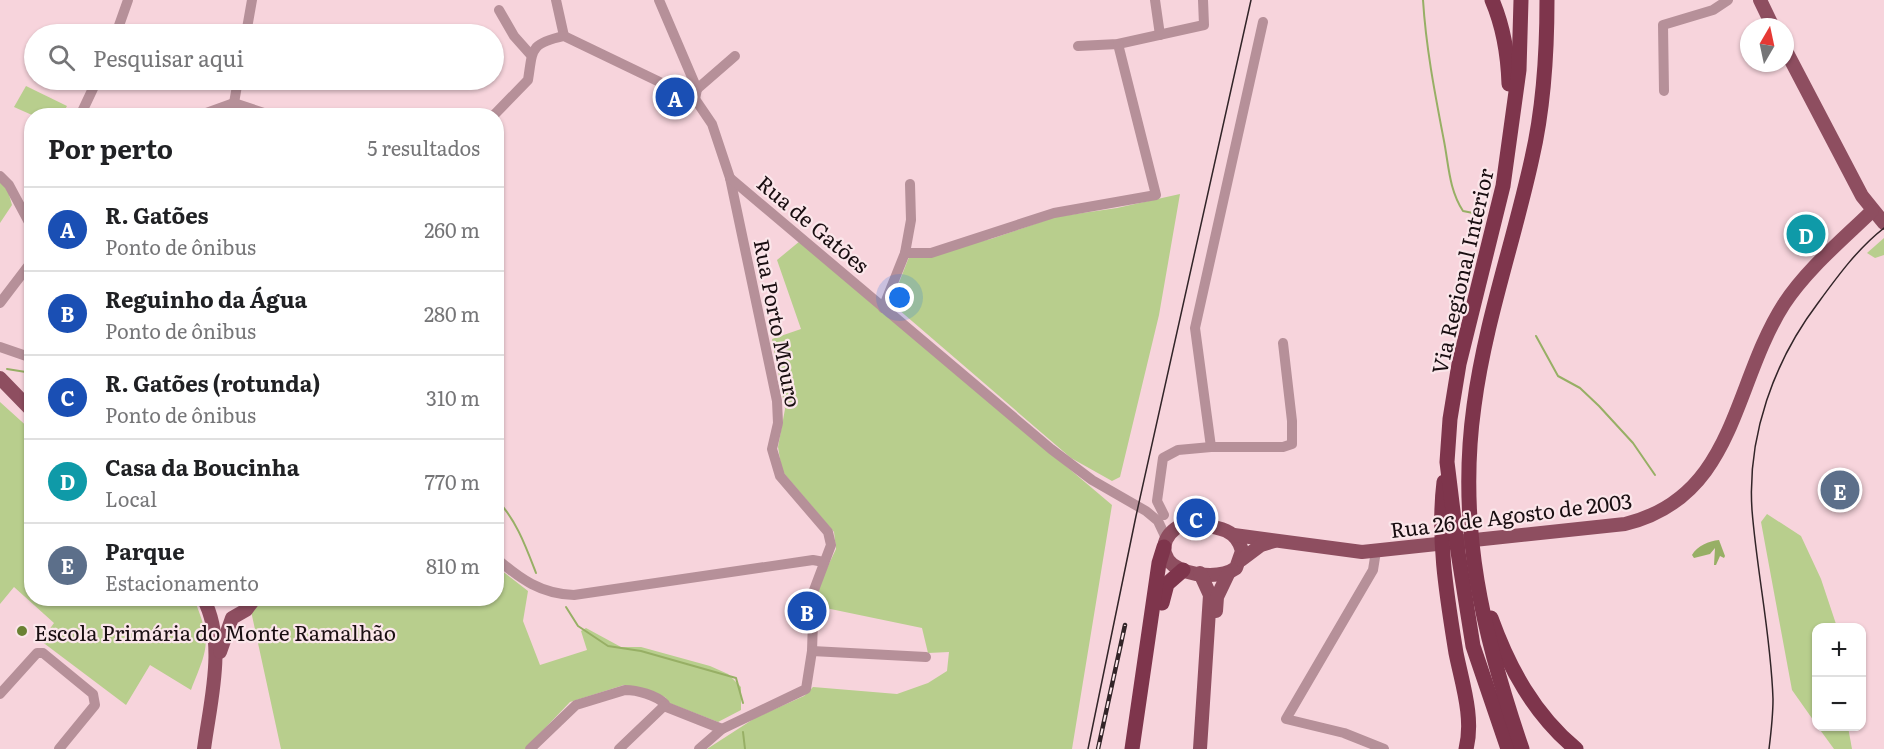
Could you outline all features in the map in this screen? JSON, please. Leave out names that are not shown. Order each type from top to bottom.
[{"type":"highway","points":[[1492,0],[1500,20],[1508,54],[1509,104],[1513,117]]},
{"type":"highway","name":"Via Regional Interior","points":[[1456,534],[1441,505],[1450,419],[1459,364],[1498,211],[1513,117],[1521,45],[1521,0]]},
{"type":"highway","name":"Via Regional Interior","points":[[1458,552],[1456,534],[1481,362],[1533,157],[1542,102],[1547,0]]},
{"type":"highway","points":[[1456,534],[1473,646],[1508,749]]},
{"type":"highway","points":[[1132,749],[1159,563],[1165,543]]},
{"type":"highway","points":[[1458,552],[1449,611],[1466,706],[1466,749]]},
{"type":"highway","points":[[1458,552],[1477,593],[1488,644],[1522,749]]},
{"type":"highway","points":[[1458,552],[1489,614],[1505,657],[1529,698],[1559,735],[1576,749]]},
{"type":"highway","points":[[1141,749],[1163,594],[1167,584],[1183,570]]},
{"type":"main road","points":[[1760,0],[1769,18]]},
{"type":"main road","points":[[1794,66],[1879,219]]},
{"type":"main road","name":"Rua 26 de Agosto de 2003","points":[[1234,535],[1279,539],[1342,551],[1376,551],[1625,524],[1650,518],[1667,509],[1692,489],[1715,456],[1783,305],[1813,270],[1879,219]]},
{"type":"main road","points":[[0,378],[24,403]]},
{"type":"main road","points":[[1228,574],[1219,576],[1183,570],[1172,564],[1165,543],[1171,530],[1188,523],[1226,530],[1234,535],[1242,551],[1240,560]]},
{"type":"main road","points":[[1207,749],[1217,597],[1228,574],[1240,560],[1261,545],[1279,539]]},
{"type":"main road","points":[[1200,573],[1210,595],[1200,749]]},
{"type":"main road","points":[[204,749],[213,680],[215,630],[207,606]]},
{"type":"main road","points":[[211,606],[222,615],[238,614]]},
{"type":"main road","points":[[213,680],[226,630],[232,618],[249,606]]},
{"type":"street","points":[[120,24],[128,0]]},
{"type":"street","points":[[248,24],[252,0]]},
{"type":"street","points":[[556,0],[564,36]]},
{"type":"street","name":"Rua de Gatões","points":[[659,0],[696,94],[712,124],[730,178],[1051,449],[1158,521],[1165,543]]},
{"type":"street","points":[[1155,0],[1160,35]]},
{"type":"street","points":[[1078,46],[1118,44],[1204,25],[1203,0]]},
{"type":"street","points":[[1664,91],[1664,25],[1713,10],[1728,0]]},
{"type":"street","points":[[499,10],[514,36],[530,54]]},
{"type":"street","points":[[1210,447],[1196,328],[1263,22]]},
{"type":"street","points":[[501,108],[528,80],[530,54],[538,45],[564,36],[696,94],[735,57]]},
{"type":"street","points":[[905,253],[931,253],[1054,213],[1156,195],[1118,44]]},
{"type":"street","points":[[84,108],[92,90]]},
{"type":"street","points":[[234,103],[236,90]]},
{"type":"street","points":[[220,108],[234,103],[249,108]]},
{"type":"street","points":[[0,176],[9,185],[24,213]]},
{"type":"street","name":"Rua Porto Mouro","points":[[699,749],[722,729],[806,689],[812,651],[814,590],[831,545],[828,532],[780,476],[772,449],[778,423],[777,401],[730,178]]},
{"type":"street","points":[[883,308],[905,253],[911,220],[910,184]]},
{"type":"street","points":[[0,303],[24,272]]},
{"type":"street","points":[[1164,515],[1157,501],[1163,458],[1178,450],[1210,447],[1283,447],[1292,444],[1293,421],[1283,343]]},
{"type":"street","points":[[0,347],[24,355]]},
{"type":"street","name":"Rua de Gatões","points":[[1146,511],[1188,523]]},
{"type":"street","points":[[1376,551],[1373,570],[1286,718],[1344,733],[1383,749]]},
{"type":"street","points":[[504,565],[523,581],[534,586],[548,592],[574,595],[813,560],[824,562]]},
{"type":"street","points":[[812,651],[926,657]]},
{"type":"street","points":[[0,693],[37,653],[43,654],[93,694],[95,705],[59,749]]},
{"type":"street","points":[[530,749],[576,705],[616,692],[634,690],[659,699],[665,704],[664,706],[722,729]]},
{"type":"street","points":[[619,749],[664,706]]},
{"type":"shaded area","points":[[24,90],[34,90],[67,106],[66,108],[24,108],[24,111],[14,107]]},
{"type":"shaded area","points":[[0,180],[8,191],[12,205],[0,223]]},
{"type":"shaded area","points":[[1180,194],[1159,315],[1120,477],[1112,481],[1071,458],[891,303],[909,257],[991,239],[1055,217],[1117,208]]},
{"type":"shaded area","points":[[1884,238],[1884,255],[1875,258],[1867,253]]},
{"type":"shaded area","points":[[800,241],[1112,505],[1072,749],[707,749],[755,718],[804,696],[813,687],[897,694],[928,683],[947,671],[949,652],[928,653],[922,628],[816,606],[817,589],[836,549],[834,532],[782,471],[778,447],[785,409],[772,339],[801,329],[777,260]]},
{"type":"shaded area","points":[[0,402],[24,424],[24,596],[14,587],[0,604]]},
{"type":"shaded area","points":[[1767,514],[1801,536],[1821,579],[1836,623],[1812,623],[1812,718],[1792,690],[1761,522]]},
{"type":"shaded area","points":[[1719,540],[1725,556],[1724,558],[1720,556],[1716,565],[1714,565],[1715,548],[1710,554],[1694,558],[1692,555],[1704,544]]},
{"type":"shaded area","points":[[504,572],[528,591],[523,621],[540,665],[587,650],[581,631],[586,628],[621,647],[641,647],[710,666],[728,674],[741,687],[741,710],[718,722],[669,703],[665,697],[624,685],[570,702],[525,749],[281,749],[251,611],[254,606],[504,606]]},
{"type":"shaded area","points":[[35,606],[197,606],[204,626],[206,645],[191,690],[150,665],[126,705],[41,641],[54,623]]},
{"type":"shaded area","points":[[1821,731],[1849,731],[1852,749],[1834,749]]},
{"type":"waterway","points":[[1423,0],[1431,71],[1452,186],[1463,211],[1478,214]]},
{"type":"waterway","points":[[1536,336],[1558,376],[1580,388],[1599,406],[1633,443],[1655,475]]},
{"type":"waterway","points":[[7,369],[24,372]]},
{"type":"waterway","points":[[504,508],[515,524],[536,573]]},
{"type":"waterway","points":[[566,607],[578,626],[608,646],[641,651],[736,678],[743,703]]},
{"type":"waterway","points":[[743,732],[745,749]]},
{"type":"tram line","points":[[1088,749],[1136,516],[1251,0]]},
{"type":"tram line","points":[[1769,749],[1773,705],[1772,675],[1752,510],[1754,455],[1759,427],[1776,374],[1802,326],[1848,263],[1884,228]]},
{"type":"railway","points":[[1098,749],[1125,625]]},
{"type":"place","name":"R. Gatões","points":[[675,97]]},
{"type":"place","name":"Casa da Boucinha","points":[[1806,234]]},
{"type":"place","name":"Parque","points":[[1840,490]]},
{"type":"place","name":"R. Gatões (rotunda)","points":[[1196,518]]},
{"type":"place","name":"Reguinho da Água","points":[[807,611]]},
{"type":"place","name":"Escola Primária do Monte Ramalhão","points":[[22,631]]}]
